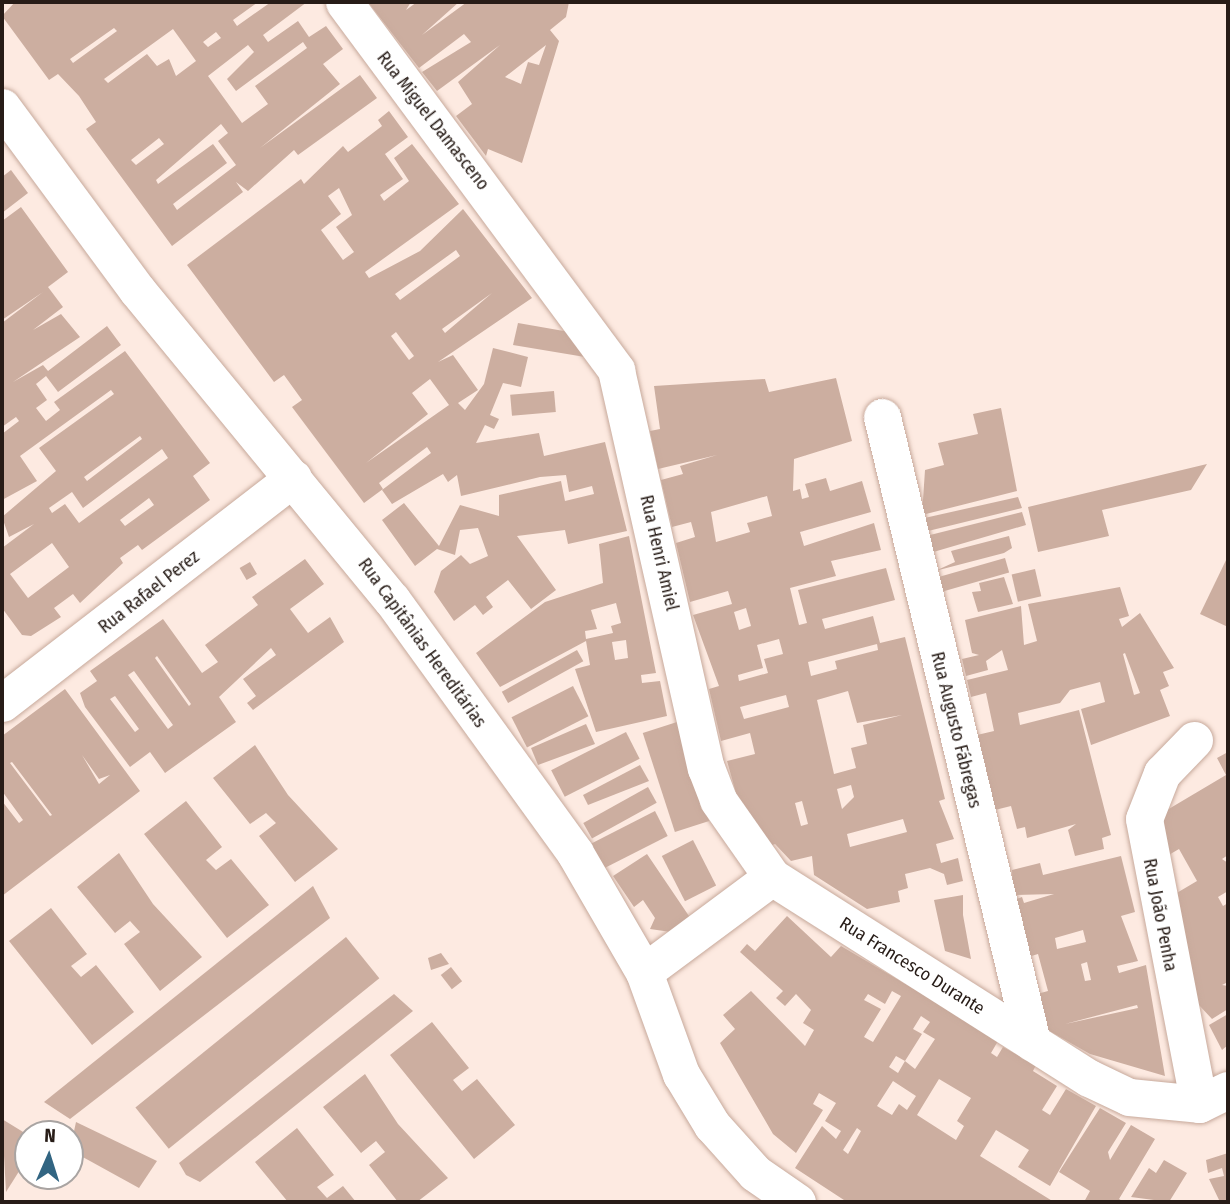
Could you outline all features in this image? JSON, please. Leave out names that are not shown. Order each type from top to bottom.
[{"type":"street","name":"Rua Miguel Damasceno","points":[[344,2],[524,238]]},
{"type":"street","name":"Rua Capitânias Hereditárias","points":[[2,107],[137,290],[366,565],[575,853],[644,972],[681,1074],[712,1125],[755,1173],[797,1202]]},
{"type":"street","name":"Rua Henri Amiel","points":[[524,238],[617,370],[706,768],[718,800],[772,877]]},
{"type":"street","name":"Rua Augusto Fábregas","points":[[882,417],[1032,1042]]},
{"type":"street","name":"Rua Rafael Perez","points":[[8,686],[293,478]]},
{"type":"street","name":"Rua João Penha","points":[[1194,740],[1162,774],[1144,819],[1214,1097]]},
{"type":"street","points":[[644,972],[772,877]]},
{"type":"street","name":"Rua Francesco Durante","points":[[772,877],[1032,1042],[1129,1097],[1214,1097]]},
{"type":"building","points":[[15,2],[258,2],[233,20],[237,26],[271,2],[307,2],[263,35],[268,42],[298,21],[309,37],[326,26],[343,49],[323,64],[340,84],[260,148],[360,75],[377,98],[298,155],[294,150],[248,191],[236,182],[243,192],[172,246],[86,129],[96,122],[79,96],[58,74],[49,80],[2,16]],"holes":[[[114,28],[117,31],[73,63],[70,59]],[[173,29],[196,61],[176,76],[169,59],[157,66],[147,54],[108,83],[104,79]],[[216,32],[221,38],[208,47],[203,42]],[[303,42],[307,48],[255,86],[268,104],[242,123],[208,76],[248,45],[254,52],[227,79],[236,91]],[[221,124],[228,133],[218,141],[236,165],[177,210],[173,204],[227,163],[213,144],[158,184],[156,180]],[[159,138],[164,144],[136,165],[131,160]]]},
{"type":"building","points":[[368,2],[411,2],[406,10],[417,2],[459,2],[422,35],[467,2],[569,2],[566,17],[550,30],[559,41],[522,163],[488,149],[486,156],[456,116],[472,104],[458,82],[500,45],[437,91],[422,72],[471,42],[464,34],[419,68]],"holes":[[[546,45],[539,65],[528,62],[521,84],[505,77]]]},
{"type":"building","points":[[389,111],[408,137],[385,154],[403,179],[380,195],[384,201],[409,181],[394,158],[412,144],[459,204],[365,272],[369,278],[420,251],[463,209],[532,298],[438,362],[453,355],[478,390],[458,403],[465,410],[484,384],[493,348],[528,357],[521,387],[503,383],[490,415],[499,419],[494,429],[485,425],[476,443],[539,433],[544,456],[605,442],[627,531],[568,544],[565,530],[517,536],[556,590],[531,609],[508,580],[486,597],[493,607],[483,615],[475,605],[454,621],[434,592],[441,571],[461,555],[470,564],[488,556],[478,528],[460,530],[455,555],[437,549],[415,566],[382,520],[404,503],[439,546],[460,505],[499,516],[499,495],[561,481],[565,501],[594,494],[592,486],[569,492],[566,475],[540,477],[461,496],[457,475],[448,482],[443,474],[392,504],[382,490],[431,453],[427,447],[379,483],[383,489],[364,503],[292,407],[302,400],[284,375],[274,382],[187,265],[301,179],[304,184],[343,146],[348,152],[382,126],[378,120]],"holes":[[[339,188],[352,215],[336,227],[354,252],[343,260],[321,230],[341,214],[328,196]],[[456,250],[460,256],[400,300],[395,294]],[[492,293],[445,333],[442,329]],[[396,332],[414,356],[409,360],[391,336]],[[430,379],[449,405],[366,463],[428,414],[412,393]]]},
{"type":"building","points":[[11,170],[28,193],[2,213],[2,177]]},
{"type":"building","points":[[21,207],[68,272],[48,287],[63,307],[33,330],[61,314],[80,337],[13,382],[43,365],[48,371],[107,326],[121,345],[58,392],[46,376],[36,384],[47,400],[36,408],[46,421],[60,410],[54,402],[125,351],[210,463],[193,476],[210,500],[142,550],[138,545],[120,558],[123,563],[80,603],[73,594],[54,608],[61,617],[31,636],[22,635],[2,608],[2,548],[34,524],[9,537],[2,517],[56,471],[39,448],[114,394],[111,390],[20,456],[37,481],[2,500],[2,434],[19,421],[16,417],[2,427],[2,323],[43,292],[2,320],[2,221]],"holes":[[[140,436],[142,439],[87,481],[84,477]],[[162,449],[168,458],[79,523],[65,504],[52,513],[49,508],[72,492],[83,508]],[[149,498],[154,505],[125,526],[120,520]],[[52,543],[69,567],[28,598],[10,574]]]},
{"type":"building","points":[[518,323],[581,334],[585,357],[513,345]]},
{"type":"building","points":[[836,378],[852,441],[794,459],[793,491],[800,489],[802,499],[809,497],[805,484],[826,478],[830,491],[862,481],[871,512],[800,532],[804,546],[874,523],[881,550],[831,561],[836,576],[790,588],[799,625],[807,623],[798,590],[886,568],[895,600],[822,619],[825,629],[873,616],[880,643],[905,637],[945,799],[939,801],[954,839],[936,844],[941,863],[958,858],[963,881],[947,885],[944,874],[930,868],[905,874],[908,888],[898,891],[900,902],[867,909],[814,875],[812,856],[791,861],[775,844],[767,847],[738,800],[727,761],[755,754],[750,733],[721,741],[709,689],[719,686],[693,615],[732,604],[728,591],[690,602],[676,543],[695,537],[691,522],[672,527],[661,480],[683,474],[680,466],[717,455],[658,469],[650,431],[660,429],[654,386],[765,379],[769,392]],"holes":[[[767,496],[772,516],[747,523],[750,532],[716,542],[711,512]],[[746,608],[751,626],[739,630],[734,612]],[[779,639],[783,654],[764,659],[768,673],[739,681],[738,675],[763,668],[757,645]],[[877,644],[878,650],[835,661],[837,669],[811,676],[808,662]],[[848,691],[857,723],[902,715],[863,725],[867,744],[851,748],[856,768],[834,774],[817,700]],[[786,695],[789,707],[744,719],[740,707]],[[851,785],[854,797],[842,809],[837,789]],[[802,801],[808,824],[801,826],[795,803]],[[903,819],[907,832],[850,847],[847,834]]]},
{"type":"building","points":[[554,391],[556,412],[512,416],[510,395]]},
{"type":"building","points":[[1001,408],[1017,491],[922,515],[925,470],[944,465],[938,443],[978,434],[973,414]]},
{"type":"building","points":[[1207,464],[1191,490],[1102,510],[1109,536],[1038,552],[1028,507]]},
{"type":"building","points":[[1018,497],[1022,508],[924,532],[920,519]]},
{"type":"building","points":[[1022,512],[1026,525],[930,553],[926,536]]},
{"type":"building","points":[[629,536],[656,673],[641,675],[642,683],[660,681],[667,716],[596,732],[575,669],[590,665],[586,641],[500,687],[476,653],[545,602],[603,583],[599,544]],"holes":[[[616,603],[621,623],[611,626],[613,633],[586,639],[585,631],[597,629],[591,610]],[[626,640],[628,658],[615,660],[612,642]]]},
{"type":"building","points":[[1009,536],[1012,548],[1004,553],[935,571],[955,562],[951,551]]},
{"type":"building","points":[[1228,556],[1228,627],[1200,614]]},
{"type":"building","points":[[1005,558],[1009,572],[943,591],[939,577]]},
{"type":"building","points":[[305,559],[324,584],[290,609],[308,633],[330,617],[344,642],[253,710],[247,703],[256,696],[243,679],[276,655],[271,648],[219,697],[236,722],[165,773],[150,752],[130,767],[85,707],[80,693],[97,681],[90,671],[163,619],[202,673],[218,662],[205,645],[258,605],[252,597]],"holes":[[[157,656],[191,704],[189,706],[155,658]],[[134,671],[173,725],[168,729],[128,675]],[[115,696],[139,729],[135,732],[110,699]]]},
{"type":"building","points":[[250,562],[257,574],[247,580],[240,568]]},
{"type":"building","points":[[1035,569],[1041,596],[1018,602],[1012,574]]},
{"type":"building","points":[[1004,577],[1013,604],[978,612],[972,592],[981,591],[979,583]]},
{"type":"building","points":[[1120,587],[1129,616],[1119,619],[1122,627],[1140,613],[1174,668],[1163,672],[1169,686],[1160,690],[1170,716],[1091,745],[1081,709],[1105,702],[1100,682],[1070,690],[1060,703],[1018,713],[1020,725],[1079,710],[1111,835],[1102,838],[1104,849],[1075,856],[1068,830],[1076,824],[1027,838],[1025,827],[1017,829],[1011,806],[995,810],[977,735],[994,731],[986,693],[971,697],[967,680],[1008,670],[1002,650],[986,661],[988,670],[966,676],[962,659],[979,655],[972,653],[965,620],[1021,606],[1024,645],[1037,641],[1028,604]],"holes":[[[1125,653],[1140,693],[1134,695],[1123,654]]]},
{"type":"building","points":[[577,650],[583,661],[508,703],[502,692]]},
{"type":"building","points":[[573,686],[588,716],[527,748],[512,717]]},
{"type":"building","points":[[65,689],[140,791],[2,896],[2,801],[19,823],[23,820],[2,791],[2,736]],"holes":[[[82,755],[99,779],[110,775],[99,784]],[[12,762],[52,815],[50,816],[10,763]]]},
{"type":"building","points":[[677,722],[709,821],[675,832],[643,733]]},
{"type":"building","points":[[586,724],[595,744],[538,765],[531,748]]},
{"type":"building","points":[[626,732],[640,759],[565,797],[551,770]]},
{"type":"building","points":[[255,745],[288,795],[338,849],[295,882],[259,836],[276,823],[266,813],[250,824],[213,778]]},
{"type":"building","points":[[1228,752],[1228,855],[1222,859],[1228,863],[1228,891],[1218,897],[1223,906],[1228,903],[1228,982],[1222,985],[1228,986],[1228,1009],[1212,1019],[1198,1004],[1175,894],[1197,881],[1179,849],[1167,856],[1161,826],[1167,810],[1226,775],[1217,758]]},
{"type":"building","points":[[640,765],[649,781],[588,805],[583,795]]},
{"type":"building","points":[[648,787],[657,803],[592,839],[583,823]]},
{"type":"building","points":[[186,801],[222,847],[206,860],[216,870],[231,859],[269,905],[227,938],[144,834]]},
{"type":"building","points":[[655,811],[668,836],[603,869],[590,844]]},
{"type":"building","points":[[693,840],[716,885],[685,901],[662,856]]},
{"type":"building","points":[[119,853],[153,904],[202,957],[160,991],[124,944],[140,932],[130,921],[115,933],[77,887]]},
{"type":"building","points":[[647,854],[691,919],[671,932],[650,929],[655,918],[643,900],[634,907],[613,876]]},
{"type":"building","points":[[1121,856],[1135,912],[1121,916],[1138,961],[1117,966],[1119,973],[1146,965],[1165,1076],[1090,1054],[1046,1029],[1037,994],[1048,991],[1038,954],[1025,958],[1014,900],[1022,897],[1024,903],[1054,894],[1013,895],[1012,870],[1040,863],[1043,875]],"holes":[[[1083,930],[1086,942],[1057,949],[1055,938]],[[1087,962],[1091,980],[1085,981],[1081,964]],[[1137,1005],[1138,1008],[1065,1024]]]},
{"type":"building","points":[[313,886],[330,918],[70,1119],[44,1102]]},
{"type":"building","points":[[963,895],[963,915],[971,959],[945,951],[934,900]]},
{"type":"building","points":[[51,908],[87,954],[71,966],[81,977],[96,965],[134,1012],[92,1045],[9,941]]},
{"type":"building","points":[[787,916],[831,957],[841,946],[973,1024],[998,1041],[991,1053],[997,1057],[1003,1047],[1036,1065],[1033,1071],[1057,1086],[1042,1110],[1050,1115],[1066,1089],[1096,1106],[1050,1186],[1018,1167],[1029,1150],[996,1130],[980,1156],[1054,1202],[847,1202],[795,1168],[822,1126],[836,1139],[841,1131],[825,1121],[836,1103],[819,1093],[813,1104],[823,1110],[796,1153],[773,1134],[720,1043],[735,1029],[723,1015],[751,991],[805,1046],[814,1030],[803,1023],[811,1010],[796,994],[785,1006],[776,998],[783,991],[740,952],[747,944],[755,951]],"holes":[[[892,991],[901,996],[873,1042],[864,1037],[881,1009],[864,1000],[868,994],[885,1004]],[[921,1016],[930,1022],[923,1032],[935,1039],[915,1069],[905,1061],[922,1034],[913,1029]],[[896,1056],[905,1061],[898,1073],[889,1067]],[[939,1079],[971,1098],[957,1121],[964,1126],[956,1140],[917,1115]],[[893,1081],[916,1096],[907,1110],[899,1104],[892,1115],[877,1106]],[[857,1128],[861,1131],[848,1154],[843,1150]]]},
{"type":"building","points":[[346,937],[379,978],[169,1149],[135,1108]]},
{"type":"building","points":[[441,953],[449,964],[431,970],[428,958]]},
{"type":"building","points":[[451,967],[462,981],[452,989],[441,975]]},
{"type":"building","points":[[394,994],[413,1011],[200,1182],[186,1175],[179,1163]]},
{"type":"building","points":[[1228,1014],[1228,1045],[1222,1050],[1209,1025]]},
{"type":"building","points":[[432,1022],[469,1068],[453,1080],[462,1091],[477,1079],[515,1125],[474,1159],[390,1055]]},
{"type":"building","points":[[365,1074],[398,1124],[448,1178],[417,1202],[398,1202],[369,1165],[385,1152],[376,1141],[361,1153],[323,1107]]},
{"type":"building","points":[[1100,1108],[1126,1123],[1108,1152],[1110,1160],[1131,1125],[1155,1139],[1119,1199],[1124,1202],[1084,1202],[1090,1191],[1059,1172]]},
{"type":"building","points":[[2,1119],[14,1126],[14,1179],[6,1192]]},
{"type":"building","points":[[84,1126],[157,1161],[139,1188],[84,1158]]},
{"type":"building","points":[[297,1128],[334,1175],[317,1187],[327,1198],[343,1186],[356,1202],[288,1202],[255,1162]]},
{"type":"building","points":[[1228,1153],[1228,1202],[1220,1202],[1209,1179],[1224,1176],[1222,1168],[1208,1173],[1206,1160]]},
{"type":"building","points":[[1164,1160],[1187,1173],[1169,1202],[1131,1197],[1149,1168],[1156,1173]]}]
